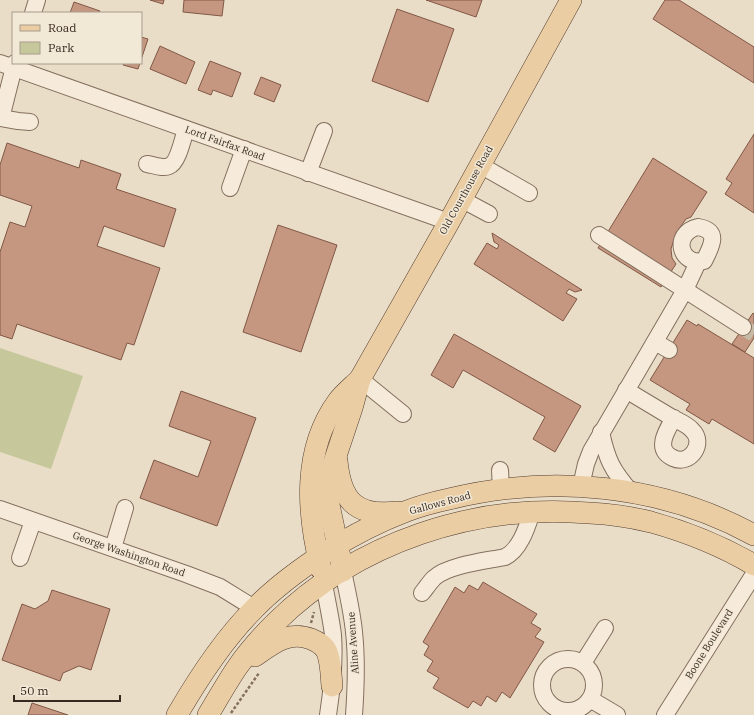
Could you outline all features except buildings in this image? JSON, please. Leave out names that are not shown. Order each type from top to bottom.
[{"type":"main road","name":"Old Courthouse Road","points":[[343,571],[328,500],[329,477],[360,379],[449,222],[571,0]]},
{"type":"main road","name":"Old Courthouse Road","points":[[324,584],[312,526],[310,482],[313,459],[318,440],[327,418],[339,399],[360,379]]},
{"type":"main road","points":[[336,453],[341,486],[346,496],[354,504],[372,513],[384,514],[406,511]]},
{"type":"main road","name":"Gallows Road","points":[[176,715],[223,644],[254,608],[279,586],[318,557],[352,536],[406,511],[466,495],[500,479],[537,486],[581,486],[631,492],[660,498],[718,518],[754,535]]},
{"type":"main road","points":[[208,715],[235,670],[276,623],[302,599],[343,571],[384,549],[440,526],[516,513],[570,511],[598,513],[651,522],[702,539],[730,551],[754,564]]},
{"type":"main road","points":[[235,670],[285,637],[306,637],[322,644],[327,653],[330,663],[332,686]]},
{"type":"street","points":[[33,12],[37,0]]},
{"type":"street","points":[[9,65],[0,118],[30,122]]},
{"type":"street","name":"Lord Fairfax Road","points":[[9,65],[308,173],[449,222]]},
{"type":"street","points":[[147,164],[162,167],[170,166],[176,161],[186,129]]},
{"type":"street","points":[[308,173],[324,131]]},
{"type":"street","points":[[230,188],[244,149]]},
{"type":"street","points":[[480,165],[529,193]]},
{"type":"street","points":[[461,199],[489,214]]},
{"type":"street","points":[[599,235],[743,327]]},
{"type":"street","points":[[581,486],[586,464],[601,432],[685,290],[698,262]]},
{"type":"street","points":[[654,342],[668,350]]},
{"type":"street","points":[[360,379],[403,414]]},
{"type":"street","points":[[626,390],[674,418]]},
{"type":"street","points":[[601,432],[606,453],[612,467],[631,492]]},
{"type":"street","points":[[114,548],[124,508]]},
{"type":"street","name":"George Washington Road","points":[[0,509],[114,548],[220,587],[254,608]]},
{"type":"street","points":[[422,593],[434,578],[443,572],[512,554],[527,526],[532,512]]},
{"type":"street","points":[[20,558],[33,521]]},
{"type":"street","name":"Aline Avenue","points":[[343,571],[354,633],[356,681],[354,715]]},
{"type":"street","name":"Boone Boulevard","points":[[665,715],[754,574]]},
{"type":"street","name":"Aline Avenue","points":[[324,584],[333,634],[334,661],[328,715]]},
{"type":"street","points":[[583,664],[605,628]]},
{"type":"street","points":[[567,658],[576,660],[589,669],[593,676],[594,684],[590,699],[584,706],[576,709],[559,709],[551,704],[543,689],[543,680],[551,665],[558,660],[567,658]]},
{"type":"street","points":[[590,699],[617,715]]},
{"type":"green space","points":[[0,348],[83,376],[51,469],[0,452]]},
{"type":"tunnel","points":[[743,327],[754,334]]}]
